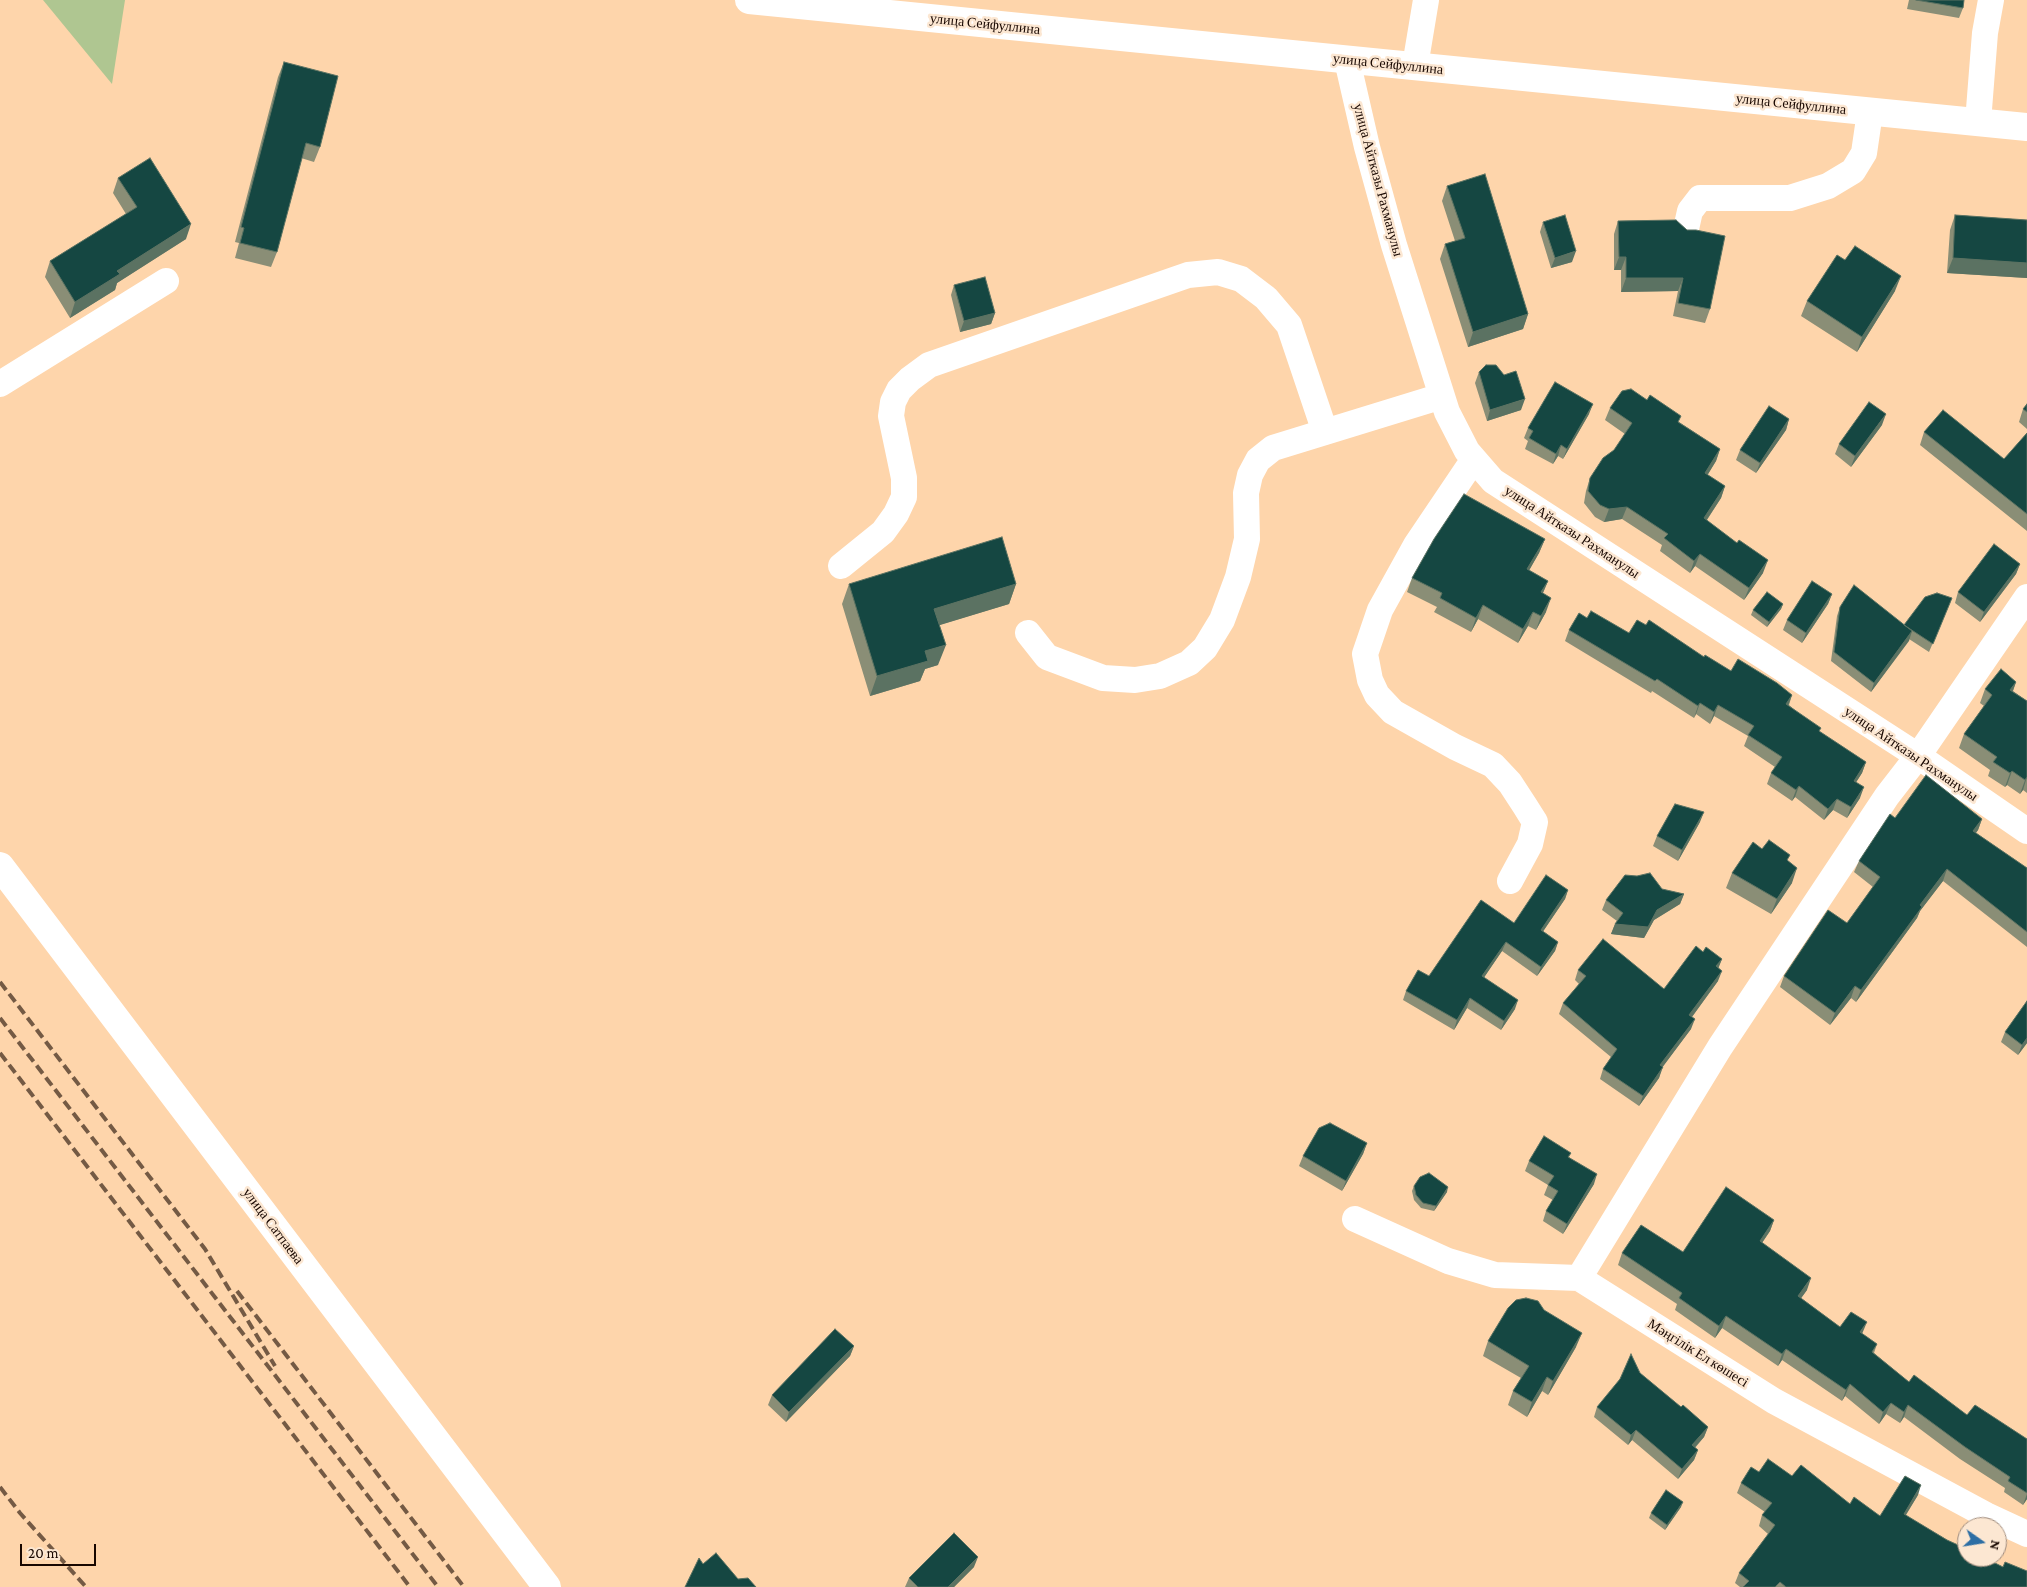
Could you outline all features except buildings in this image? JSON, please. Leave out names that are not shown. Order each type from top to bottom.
[{"type":"main road","name":"улица Сейфуллина","points":[[749,0],[902,8],[1347,60],[2027,127]]},
{"type":"main road","name":"улица Сатпаева","points":[[0,866],[546,1587]]},
{"type":"street","points":[[1414,66],[1426,0]]},
{"type":"street","points":[[1978,122],[1985,33],[1991,0]]},
{"type":"street","name":"улица Айтказы Рахманулы","points":[[1347,60],[1367,147],[1394,245],[1447,412],[1474,459],[1493,481],[1918,756],[2027,831]]},
{"type":"street","points":[[1686,229],[1690,210],[1700,198],[1790,198],[1828,186],[1853,171],[1864,153],[1870,112]]},
{"type":"street","points":[[841,566],[883,532],[896,514],[904,497],[904,478],[891,416],[893,402],[899,390],[910,378],[929,365],[1188,275],[1218,272],[1241,279],[1266,298],[1289,325],[1325,432]]},
{"type":"street","points":[[0,384],[166,281]]},
{"type":"street","points":[[1028,633],[1047,657],[1103,678],[1134,680],[1160,676],[1189,663],[1205,648],[1222,620],[1238,577],[1247,539],[1246,493],[1250,475],[1258,460],[1273,448],[1442,396]]},
{"type":"street","points":[[1474,459],[1416,545],[1380,610],[1365,654],[1370,680],[1377,695],[1393,712],[1455,747],[1493,765],[1510,783],[1525,806],[1535,822],[1530,844],[1510,881]]},
{"type":"street","points":[[1579,1278],[1720,1046],[1887,796],[1918,756],[2027,597]]},
{"type":"street","name":"Мәңгілік Ел көшесі","points":[[1355,1219],[1448,1261],[1495,1275],[1579,1278],[1774,1400],[1986,1515],[2027,1534]]},
{"type":"green space","points":[[43,0],[125,0],[112,84]]},
{"type":"railway","points":[[0,982],[205,1249],[275,1366]]},
{"type":"railway","points":[[0,1018],[438,1587]]},
{"type":"railway","points":[[0,1053],[410,1587]]},
{"type":"railway","points":[[237,1291],[464,1587]]},
{"type":"railway","points":[[0,1487],[20,1513],[86,1587]]}]
